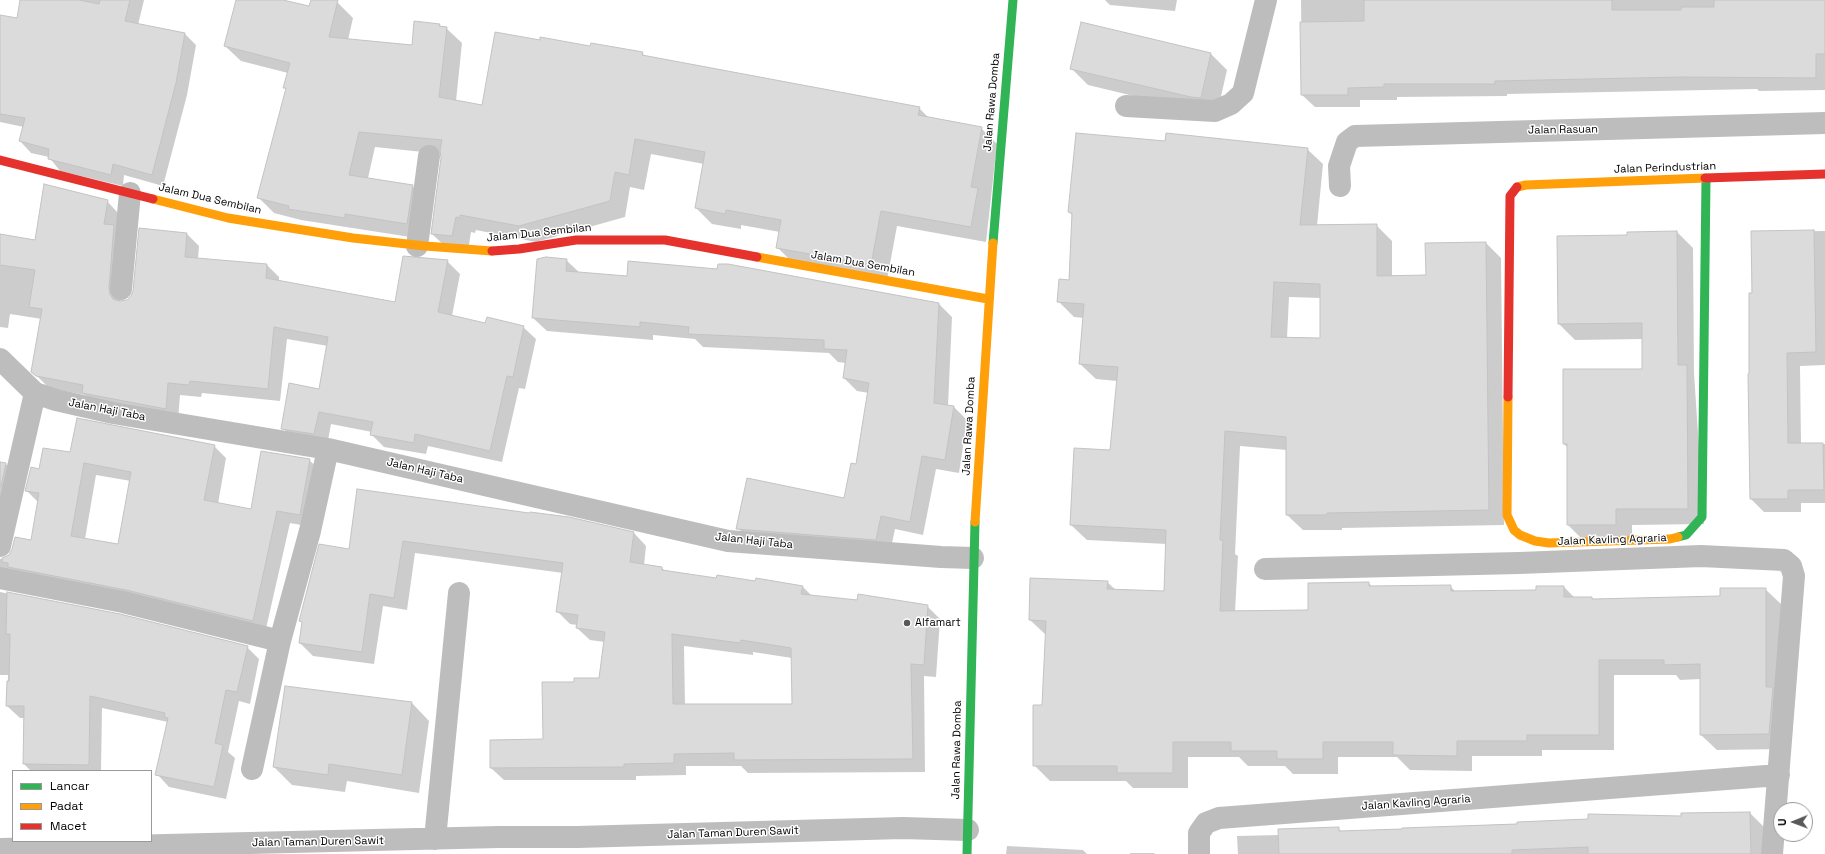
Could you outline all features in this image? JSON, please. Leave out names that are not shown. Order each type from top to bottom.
[{"type":"street","name":"Jalan Rawa Domba","points":[[967,854],[973,558],[988,299],[1013,0]]},
{"type":"street","points":[[1126,106],[1215,111],[1231,104],[1244,93],[1266,0]]},
{"type":"street","name":"Jalan Rasuan","points":[[1340,186],[1339,166],[1347,142],[1355,136],[1825,123]]},
{"type":"street","points":[[417,246],[429,156]]},
{"type":"street","name":"Jalam Dua Sembilan","points":[[0,160],[228,218],[353,238],[417,246],[486,251],[519,249],[576,240],[665,240],[988,299]]},
{"type":"street","name":"Jalan Perindustrian","points":[[1510,196],[1516,187],[1526,185],[1825,174]]},
{"type":"street","name":"Jalan Kavling Agraria","points":[[1510,196],[1507,515],[1509,522],[1514,530],[1520,535],[1535,541],[1549,543],[1670,539],[1686,535],[1702,517],[1706,179]]},
{"type":"street","points":[[121,289],[130,192]]},
{"type":"street","points":[[0,359],[35,393],[0,546]]},
{"type":"street","name":"Jalan Haji Taba","points":[[35,393],[56,400],[113,413],[328,449],[728,541],[941,557],[973,558]]},
{"type":"street","points":[[252,769],[280,642],[310,531],[328,449]]},
{"type":"street","name":"Jalan Kavling Agraria","points":[[1265,569],[1519,563],[1701,556],[1784,560],[1791,566],[1794,576],[1772,854]]},
{"type":"street","points":[[0,578],[123,602],[280,642]]},
{"type":"street","points":[[435,839],[459,594]]},
{"type":"street","name":"Jalan Kavling Agraria","points":[[1199,854],[1199,833],[1206,823],[1219,818],[1779,775]]},
{"type":"street","name":"Jalan Taman Duren Sawit","points":[[12,851],[253,849],[435,839],[495,846],[577,837],[903,828],[968,830]]},
{"type":"building","points":[[20,0],[79,0],[99,4],[100,0],[130,0],[125,21],[185,33],[176,83],[152,175],[113,164],[111,175],[48,159],[49,149],[19,141],[25,118],[0,114],[0,15],[17,18]]},
{"type":"building","points":[[236,0],[283,0],[309,6],[311,0],[338,0],[329,37],[412,45],[414,21],[440,24],[439,26],[447,27],[439,97],[482,105],[495,32],[540,40],[540,37],[590,46],[591,43],[643,52],[642,55],[920,107],[918,115],[982,127],[971,187],[978,188],[971,227],[881,211],[871,265],[776,248],[781,220],[726,210],[725,214],[695,208],[705,152],[635,139],[629,175],[615,172],[610,201],[519,226],[460,215],[460,218],[456,217],[452,236],[431,234],[442,140],[359,132],[349,175],[413,185],[407,224],[345,214],[345,218],[288,209],[289,206],[257,198],[286,88],[283,88],[290,63],[224,46]]},
{"type":"building","points":[[1364,0],[1612,0],[1612,10],[1681,10],[1681,7],[1714,7],[1714,0],[1825,0],[1825,54],[1816,54],[1816,78],[1681,77],[1495,81],[1495,84],[1384,84],[1384,87],[1348,88],[1348,95],[1301,95],[1300,22],[1364,21]]},
{"type":"building","points":[[1081,22],[1211,53],[1201,98],[1070,69]]},
{"type":"building","points":[[1076,133],[1165,141],[1166,133],[1308,148],[1300,225],[1377,224],[1377,276],[1426,275],[1425,243],[1486,242],[1489,510],[1286,515],[1286,437],[1225,431],[1220,540],[1223,540],[1220,611],[1308,610],[1308,583],[1369,582],[1369,586],[1451,585],[1451,591],[1536,590],[1536,586],[1564,586],[1564,597],[1592,597],[1592,599],[1720,596],[1720,588],[1766,588],[1766,687],[1773,687],[1769,734],[1700,735],[1700,664],[1664,665],[1664,660],[1599,660],[1599,735],[1527,735],[1527,741],[1457,741],[1457,756],[1393,755],[1393,742],[1323,742],[1323,759],[1277,759],[1277,751],[1231,751],[1231,742],[1173,742],[1173,773],[1117,773],[1117,766],[1033,766],[1033,705],[1042,705],[1046,621],[1029,620],[1030,578],[1108,581],[1107,589],[1164,591],[1166,530],[1070,525],[1074,448],[1110,450],[1118,367],[1079,364],[1084,304],[1057,302],[1059,279],[1069,280],[1072,213],[1068,212]],"holes":[[[1274,282],[1320,284],[1320,338],[1271,337]]]},
{"type":"building","points":[[44,184],[108,200],[104,224],[114,225],[109,288],[113,299],[119,301],[127,300],[133,291],[139,228],[187,233],[185,257],[267,264],[266,278],[395,302],[403,256],[448,260],[438,312],[485,323],[487,317],[524,326],[513,377],[507,376],[490,451],[415,434],[414,443],[370,435],[373,422],[319,412],[314,434],[281,429],[289,383],[319,389],[328,337],[274,327],[268,389],[190,381],[189,385],[168,383],[166,409],[82,393],[83,385],[36,376],[31,372],[42,309],[29,307],[35,270],[0,265],[0,234],[35,240]]},
{"type":"building","points":[[1814,230],[1816,352],[1787,353],[1788,443],[1823,443],[1824,490],[1788,490],[1788,499],[1750,499],[1748,374],[1749,293],[1752,293],[1751,231]]},
{"type":"building","points":[[1677,231],[1678,365],[1687,365],[1688,509],[1616,509],[1616,525],[1567,525],[1567,444],[1563,444],[1563,369],[1642,369],[1642,323],[1558,324],[1557,236],[1627,235],[1627,232]]},
{"type":"building","points":[[546,257],[567,259],[566,271],[627,276],[628,261],[717,269],[718,264],[728,264],[939,303],[934,403],[954,406],[945,460],[922,456],[910,522],[881,516],[876,540],[736,529],[747,478],[844,498],[851,463],[856,464],[869,383],[843,378],[847,350],[824,349],[824,340],[688,334],[689,327],[640,322],[640,327],[532,318],[537,259]]},
{"type":"building","points":[[77,418],[215,445],[204,500],[251,509],[261,451],[310,459],[300,515],[277,511],[253,621],[126,590],[8,567],[8,563],[2,562],[2,558],[9,555],[15,537],[31,540],[39,493],[25,491],[31,467],[39,469],[43,448],[70,452]],"holes":[[[84,463],[131,472],[118,544],[71,536]]]},
{"type":"building","points":[[0,462],[6,463],[1,486],[0,486]]},
{"type":"building","points":[[357,489],[529,513],[569,517],[634,532],[630,562],[662,567],[662,570],[716,578],[717,575],[755,581],[756,578],[803,586],[801,594],[857,600],[858,594],[928,605],[924,665],[911,664],[913,759],[734,760],[734,753],[674,754],[674,763],[624,764],[624,767],[490,768],[490,740],[543,739],[542,682],[574,682],[574,678],[599,678],[605,632],[576,628],[578,615],[556,612],[563,563],[403,541],[394,598],[370,594],[362,652],[299,643],[302,622],[299,621],[319,544],[349,549]],"holes":[[[672,634],[740,643],[741,640],[791,648],[792,704],[673,704]]]},
{"type":"building","points":[[7,592],[120,614],[248,646],[237,692],[226,690],[215,743],[223,745],[214,787],[155,775],[168,718],[164,717],[165,713],[90,696],[89,765],[23,764],[24,706],[6,706],[7,681],[9,681],[10,634],[6,634]]},
{"type":"building","points":[[285,686],[412,702],[402,775],[329,764],[328,775],[273,767]]},
{"type":"building","points":[[1750,812],[1751,854],[1588,854],[1588,847],[1512,850],[1512,854],[1279,854],[1278,829],[1339,827],[1339,831],[1402,829],[1588,819],[1588,814],[1681,816],[1681,813]]},
{"type":"traffic: fast","points":[[993,243],[1013,0]]},
{"type":"traffic: fast","points":[[1678,537],[1686,535],[1702,517],[1706,179]]},
{"type":"traffic: fast","points":[[967,854],[975,522]]},
{"type":"traffic: slow","points":[[1517,187],[1526,185],[1705,178]]},
{"type":"traffic: slow","points":[[153,199],[228,218],[353,238],[425,246],[492,251]]},
{"type":"traffic: slow","points":[[975,522],[993,243]]},
{"type":"traffic: slow","points":[[757,257],[988,299]]},
{"type":"traffic: slow","points":[[1508,397],[1507,515],[1514,530],[1520,535],[1535,541],[1549,543],[1670,539],[1678,537]]},
{"type":"traffic: jam","points":[[0,160],[153,199]]},
{"type":"traffic: jam","points":[[1705,178],[1825,174]]},
{"type":"traffic: jam","points":[[1508,397],[1510,196],[1517,187]]},
{"type":"traffic: jam","points":[[492,251],[519,249],[576,240],[665,240],[757,257]]},
{"type":"place","name":"Alfamart","points":[[907,623]]}]
